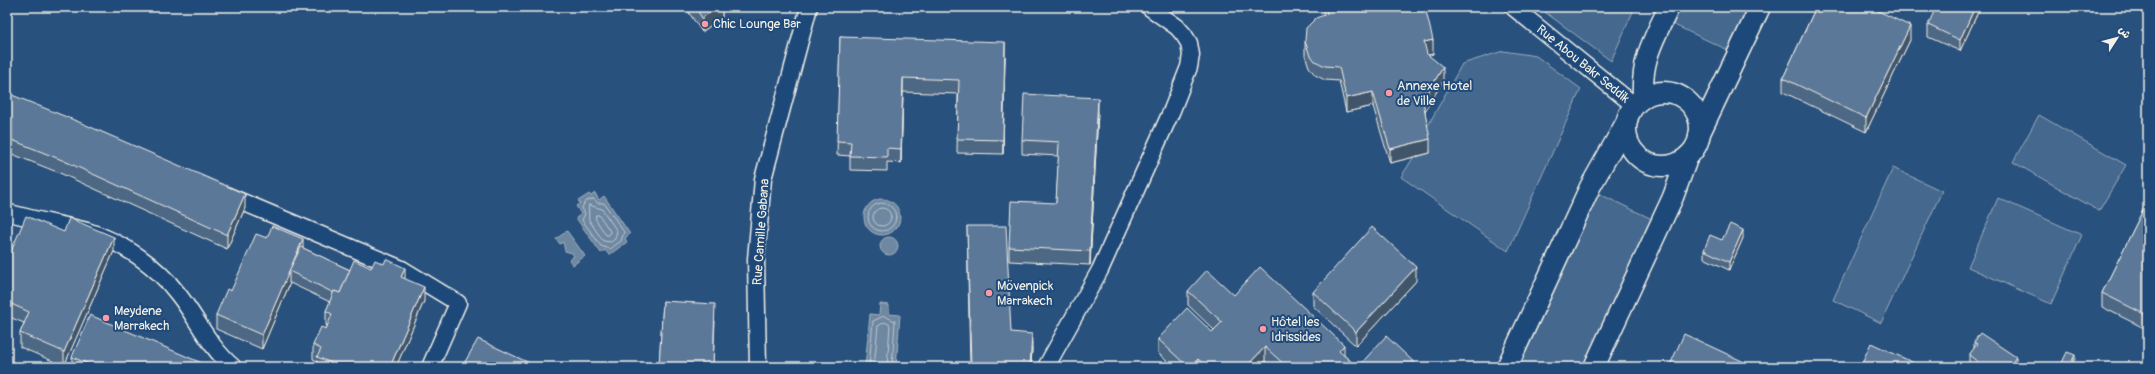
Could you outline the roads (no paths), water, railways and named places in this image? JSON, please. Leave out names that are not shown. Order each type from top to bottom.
[{"type":"main road","points":[[1669,7],[1644,62],[1635,108],[1626,134],[1630,146],[1644,160],[1657,165],[1670,165],[1688,156]]},
{"type":"main road","points":[[1594,367],[1673,197],[1688,156],[1694,148],[1760,7]]},
{"type":"main road","points":[[1507,367],[1590,187],[1635,108],[1653,93],[1664,92],[1680,97],[1696,113],[1699,124],[1699,135]]},
{"type":"street","name":"Rue Camille Gabana","points":[[758,367],[756,259],[763,179],[809,7]]},
{"type":"street","points":[[1046,367],[1100,270],[1172,110],[1189,67],[1190,49],[1184,35],[1176,27],[1149,7]]},
{"type":"street","name":"Rue Abou Bakr Seddik","points":[[1513,7],[1635,108]]},
{"type":"street","points":[[212,189],[402,269],[458,303],[430,367]]},
{"type":"street","points":[[7,212],[88,232],[106,238],[137,256],[163,277],[178,294],[203,332],[233,367]]},
{"type":"water","points":[[595,193],[599,200],[604,196],[630,234],[625,238],[627,242],[609,255],[605,250],[601,253],[576,218],[581,214],[576,206],[580,203],[578,201],[589,194],[591,196]]},
{"type":"water","points":[[882,199],[895,204],[900,217],[895,230],[882,235],[869,230],[864,217],[869,204]]},
{"type":"water","points":[[567,231],[585,256],[573,265],[569,260],[574,256],[572,253],[565,251],[563,242],[560,244],[556,239]]},
{"type":"water","points":[[889,237],[895,240],[898,246],[895,252],[889,255],[883,252],[880,246],[883,240]]},
{"type":"water","points":[[880,304],[889,305],[889,314],[900,315],[896,367],[865,367],[870,314],[879,315]]},
{"type":"place","name":"Chic Lounge Bar","points":[[705,24]]},
{"type":"place","name":"Annexe Hotel de Ville","points":[[1389,93]]},
{"type":"place","name":"Mövenpick Marrakech","points":[[989,293]]},
{"type":"place","name":"Meydene Marrakech","points":[[106,318]]},
{"type":"place","name":"Hôtel les Idrissides","points":[[1263,329]]}]
